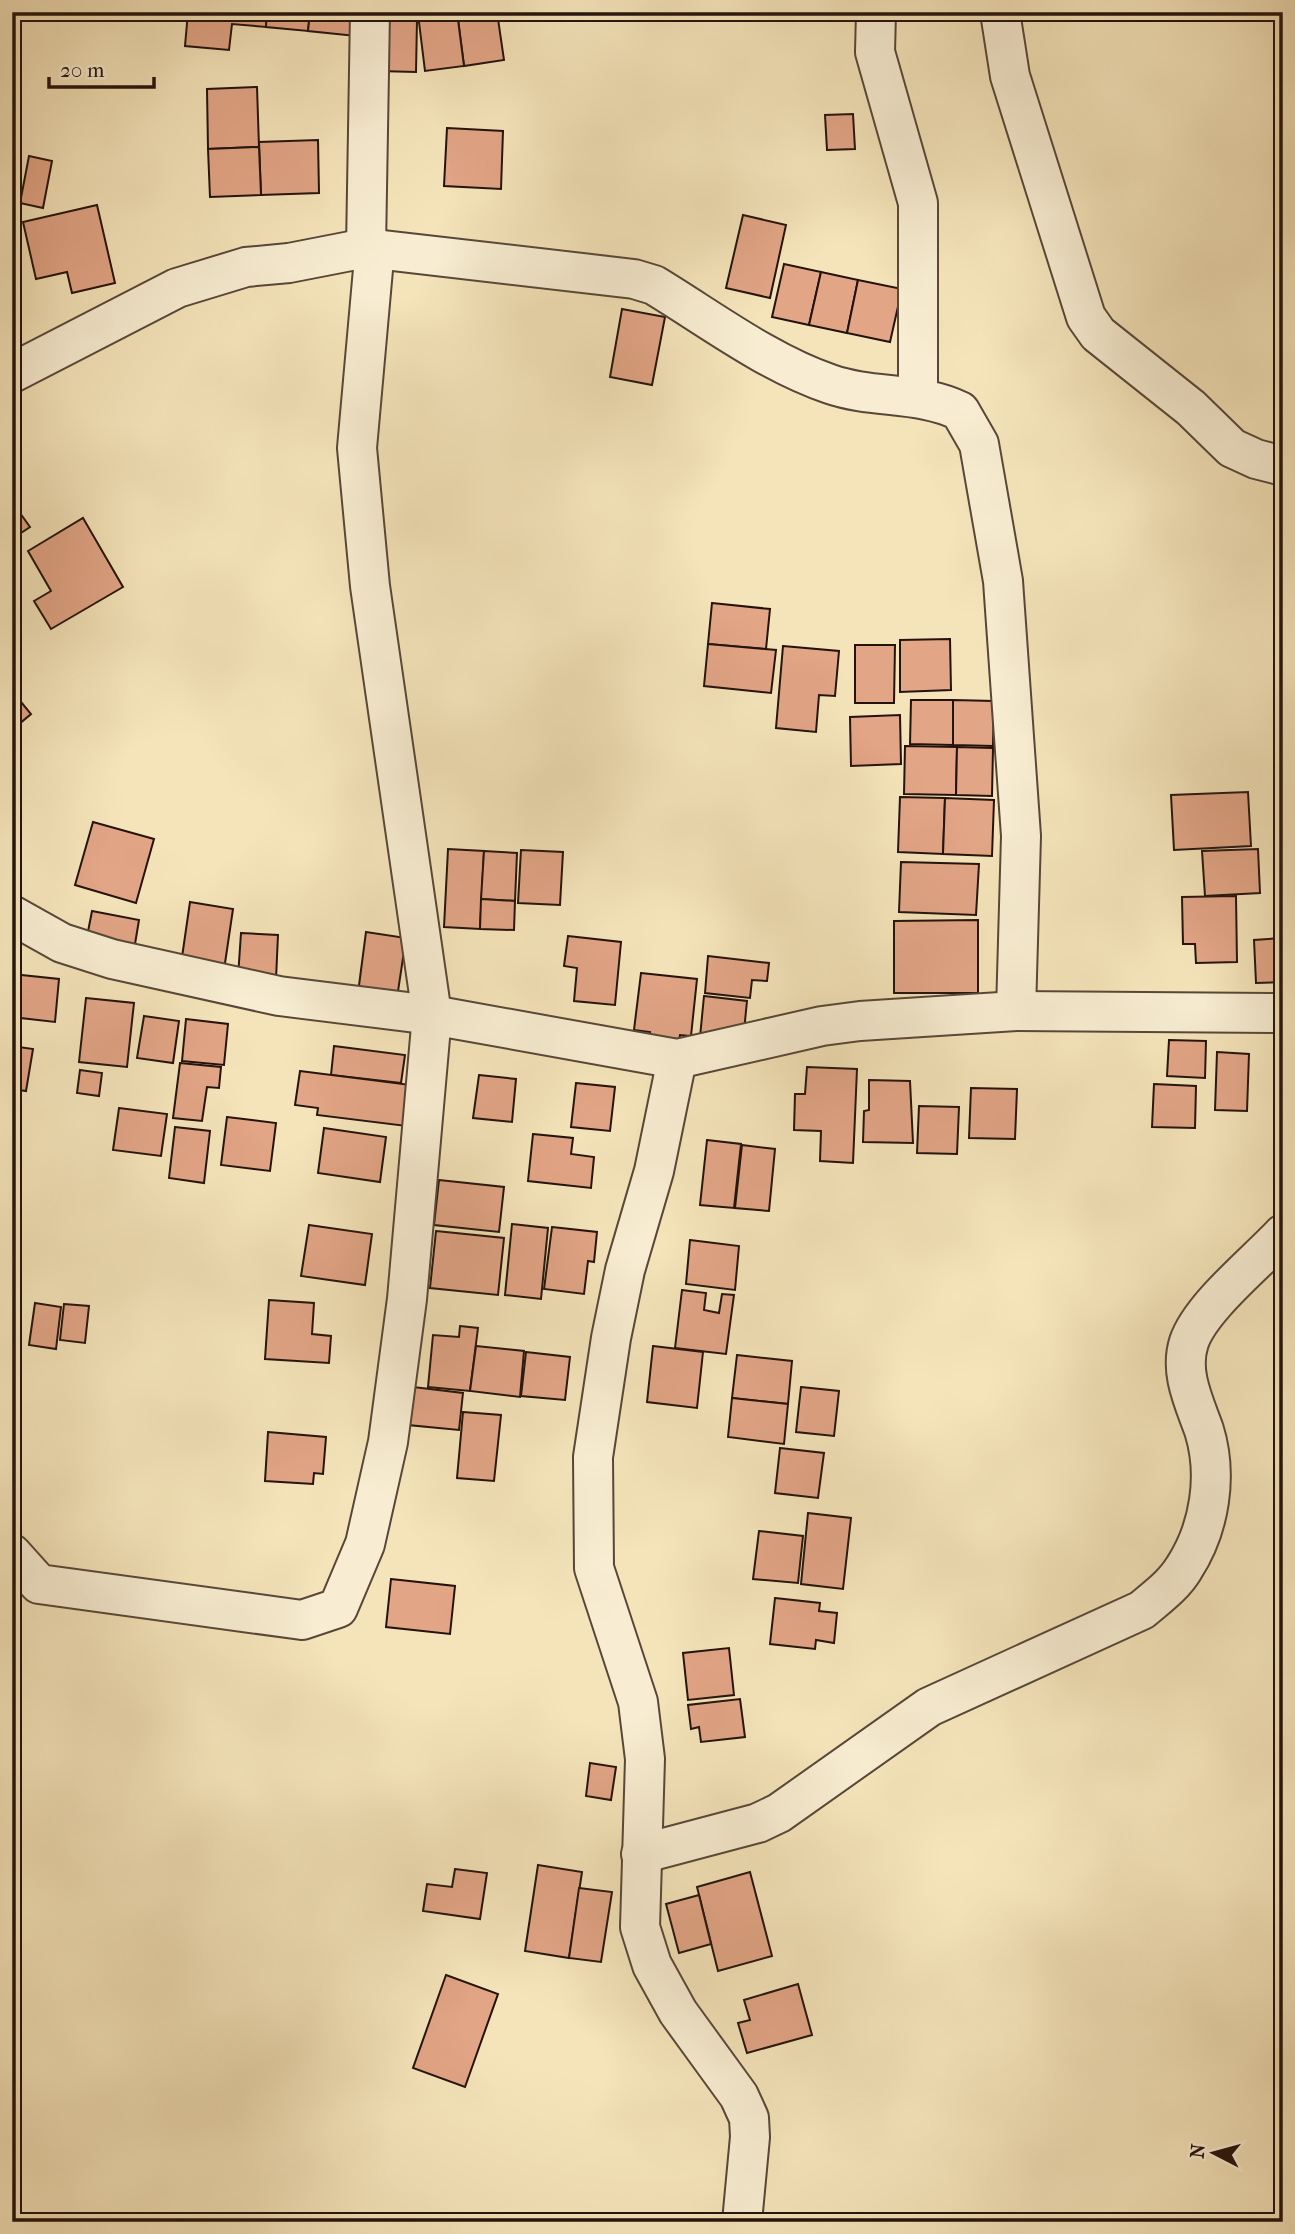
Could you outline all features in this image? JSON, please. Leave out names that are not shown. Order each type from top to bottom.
[{"type":"street","points":[[12,1554],[39,1584],[302,1620],[338,1608],[365,1544],[388,1442],[407,1299],[432,1015],[397,791],[370,586],[358,448],[370,247],[370,12]]},
{"type":"street","points":[[876,12],[876,52],[918,203],[918,398]]},
{"type":"street","points":[[1000,12],[1010,76],[1086,317],[1098,334],[1191,408],[1232,448],[1256,459],[1283,466]]},
{"type":"street","points":[[12,373],[177,288],[246,267],[289,263],[370,247],[634,279],[654,285],[789,366],[832,385],[918,398],[945,404],[960,411],[979,444],[1003,581],[1021,836],[1016,1012]]},
{"type":"street","points":[[12,915],[62,943],[111,959],[279,996],[432,1015],[677,1059],[822,1026],[1016,1012],[1283,1013]]},
{"type":"street","points":[[677,1059],[654,1171],[625,1270],[593,1457],[594,1568],[638,1702],[645,1759],[640,1927],[652,1965],[678,2012],[739,2096],[748,2118],[750,2137],[742,2222]]},
{"type":"street","points":[[641,1854],[758,1823],[779,1813],[929,1707],[1142,1609],[1167,1589],[1184,1569],[1195,1548],[1211,1493],[1212,1468],[1208,1447],[1186,1377],[1188,1346],[1205,1312],[1283,1234]]},
{"type":"building","points":[[188,12],[267,12],[266,27],[232,24],[229,50],[185,46]]},
{"type":"building","points":[[267,12],[310,12],[308,31],[266,27]]},
{"type":"building","points":[[310,12],[358,12],[356,36],[308,31]]},
{"type":"building","points":[[457,12],[497,12],[504,60],[464,66]]},
{"type":"building","points":[[457,12],[464,66],[425,71],[418,14]]},
{"type":"building","points":[[777,12],[850,12],[850,20]]},
{"type":"building","points":[[379,19],[417,20],[416,72],[378,71]]},
{"type":"building","points":[[257,87],[259,147],[208,149],[207,89]]},
{"type":"building","points":[[853,114],[855,149],[827,150],[825,115]]},
{"type":"building","points":[[447,128],[503,131],[501,189],[444,186]]},
{"type":"building","points":[[318,140],[319,193],[261,195],[259,142]]},
{"type":"building","points":[[259,147],[261,195],[210,197],[208,149]]},
{"type":"building","points":[[29,156],[52,161],[43,208],[20,203]]},
{"type":"building","points":[[12,168],[21,170],[12,214]]},
{"type":"building","points":[[97,205],[115,283],[72,293],[67,272],[36,279],[23,222]]},
{"type":"building","points":[[743,215],[786,225],[770,298],[726,288]]},
{"type":"building","points":[[784,264],[821,272],[809,325],[772,317]]},
{"type":"building","points":[[821,272],[858,280],[847,333],[809,325]]},
{"type":"building","points":[[858,280],[902,289],[890,342],[847,333]]},
{"type":"building","points":[[622,309],[665,317],[652,385],[610,377]]},
{"type":"building","points":[[12,502],[30,527],[12,539]]},
{"type":"building","points":[[83,518],[123,587],[51,629],[34,601],[51,591],[28,551]]},
{"type":"building","points":[[712,603],[770,609],[766,649],[708,644]]},
{"type":"building","points":[[950,639],[951,690],[900,692],[900,640]]},
{"type":"building","points":[[708,644],[776,650],[771,693],[704,686]]},
{"type":"building","points":[[855,645],[895,645],[894,703],[855,703]]},
{"type":"building","points":[[783,646],[839,651],[835,696],[819,695],[816,732],[776,728]]},
{"type":"building","points":[[12,691],[31,714],[12,730]]},
{"type":"building","points":[[911,700],[953,700],[953,745],[910,744]]},
{"type":"building","points":[[953,700],[994,701],[993,746],[953,745]]},
{"type":"building","points":[[900,715],[901,764],[851,766],[850,717]]},
{"type":"building","points":[[905,746],[957,747],[956,795],[904,794]]},
{"type":"building","points":[[957,747],[993,748],[992,796],[956,795]]},
{"type":"building","points":[[1248,792],[1251,846],[1174,850],[1171,795]]},
{"type":"building","points":[[900,797],[945,798],[943,854],[898,852]]},
{"type":"building","points":[[945,798],[994,800],[992,856],[943,854]]},
{"type":"building","points":[[93,822],[154,839],[136,903],[75,885]]},
{"type":"building","points":[[448,849],[484,851],[480,929],[444,927]]},
{"type":"building","points":[[1258,849],[1260,893],[1205,896],[1202,851]]},
{"type":"building","points":[[521,850],[563,852],[560,905],[518,903]]},
{"type":"building","points":[[484,851],[517,853],[515,901],[481,899]]},
{"type":"building","points":[[901,862],[979,864],[976,915],[899,912]]},
{"type":"building","points":[[1236,896],[1237,962],[1196,963],[1195,944],[1183,944],[1182,897]]},
{"type":"building","points":[[481,899],[515,901],[514,930],[480,929]]},
{"type":"building","points":[[190,902],[233,909],[224,970],[181,964]]},
{"type":"building","points":[[92,911],[139,920],[133,956],[85,947]]},
{"type":"building","points":[[978,920],[978,993],[894,993],[894,921]]},
{"type":"building","points":[[366,932],[406,938],[397,998],[358,993]]},
{"type":"building","points":[[241,933],[278,935],[276,979],[238,977]]},
{"type":"building","points":[[1282,934],[1283,982],[1256,983],[1254,940],[1282,938]]},
{"type":"building","points":[[568,936],[621,942],[615,1005],[574,1001],[577,968],[564,966]]},
{"type":"building","points":[[708,956],[769,963],[767,981],[752,980],[750,998],[705,993]]},
{"type":"building","points":[[641,973],[697,979],[691,1036],[680,1035],[679,1042],[649,1039],[650,1032],[634,1030]]},
{"type":"building","points":[[12,974],[59,979],[55,1022],[12,1017]]},
{"type":"building","points":[[704,996],[747,1001],[743,1041],[700,1037]]},
{"type":"building","points":[[86,998],[134,1003],[127,1067],[79,1062]]},
{"type":"building","points":[[144,1016],[179,1021],[173,1063],[137,1058]]},
{"type":"building","points":[[186,1019],[228,1024],[224,1065],[182,1061]]},
{"type":"building","points":[[1169,1040],[1206,1041],[1205,1078],[1167,1076]]},
{"type":"building","points":[[12,1046],[33,1049],[26,1091],[12,1089]]},
{"type":"building","points":[[334,1046],[405,1055],[401,1083],[331,1075]]},
{"type":"building","points":[[1217,1052],[1249,1054],[1247,1111],[1215,1110]]},
{"type":"building","points":[[180,1063],[221,1067],[219,1088],[207,1087],[202,1121],[173,1118]]},
{"type":"building","points":[[807,1067],[857,1069],[853,1163],[820,1161],[821,1131],[794,1130],[795,1094],[805,1094]]},
{"type":"building","points":[[80,1070],[102,1073],[99,1096],[77,1093]]},
{"type":"building","points":[[300,1071],[411,1085],[406,1126],[317,1115],[318,1108],[295,1105]]},
{"type":"building","points":[[479,1075],[516,1079],[512,1122],[473,1118]]},
{"type":"building","points":[[869,1080],[910,1081],[913,1143],[863,1142],[864,1111],[869,1110]]},
{"type":"building","points":[[576,1083],[615,1087],[610,1131],[571,1127]]},
{"type":"building","points":[[1154,1084],[1196,1086],[1195,1128],[1152,1127]]},
{"type":"building","points":[[971,1088],[1017,1089],[1015,1139],[969,1138]]},
{"type":"building","points":[[919,1106],[959,1107],[957,1154],[917,1153]]},
{"type":"building","points":[[119,1108],[167,1114],[161,1156],[113,1150]]},
{"type":"building","points":[[227,1117],[276,1123],[270,1171],[221,1165]]},
{"type":"building","points":[[175,1127],[210,1131],[204,1183],[169,1178]]},
{"type":"building","points":[[324,1128],[386,1137],[380,1182],[318,1173]]},
{"type":"building","points":[[533,1134],[573,1138],[571,1154],[594,1157],[591,1188],[528,1181]]},
{"type":"building","points":[[707,1140],[741,1144],[734,1208],[700,1205]]},
{"type":"building","points":[[742,1145],[775,1149],[769,1211],[735,1208]]},
{"type":"building","points":[[439,1180],[504,1187],[499,1232],[434,1225]]},
{"type":"building","points":[[512,1224],[548,1228],[541,1299],[505,1295]]},
{"type":"building","points":[[309,1225],[372,1234],[365,1285],[301,1276]]},
{"type":"building","points":[[552,1227],[597,1232],[594,1262],[588,1261],[584,1294],[544,1289]]},
{"type":"building","points":[[436,1231],[504,1238],[498,1295],[430,1288]]},
{"type":"building","points":[[690,1240],[739,1246],[735,1290],[686,1284]]},
{"type":"building","points":[[682,1290],[706,1293],[704,1310],[719,1313],[722,1294],[734,1295],[726,1354],[675,1348]]},
{"type":"building","points":[[269,1300],[314,1303],[312,1334],[331,1336],[329,1363],[265,1359]]},
{"type":"building","points":[[35,1303],[61,1307],[56,1349],[29,1345]]},
{"type":"building","points":[[64,1304],[89,1306],[85,1343],[60,1340]]},
{"type":"building","points":[[460,1326],[478,1328],[470,1391],[428,1387],[433,1335],[459,1337]]},
{"type":"building","points":[[476,1346],[524,1351],[520,1397],[470,1391]]},
{"type":"building","points":[[653,1346],[703,1352],[697,1408],[647,1402]]},
{"type":"building","points":[[526,1352],[570,1357],[565,1400],[521,1396]]},
{"type":"building","points":[[737,1355],[792,1361],[788,1404],[732,1398]]},
{"type":"building","points":[[413,1387],[463,1393],[459,1430],[408,1425]]},
{"type":"building","points":[[801,1387],[839,1391],[834,1436],[796,1432]]},
{"type":"building","points":[[732,1398],[788,1404],[784,1444],[728,1437]]},
{"type":"building","points":[[463,1412],[501,1415],[494,1481],[457,1478]]},
{"type":"building","points":[[268,1432],[326,1437],[323,1474],[314,1473],[313,1484],[265,1481]]},
{"type":"building","points":[[780,1448],[824,1453],[818,1498],[775,1493]]},
{"type":"building","points":[[808,1513],[851,1518],[843,1589],[801,1584]]},
{"type":"building","points":[[759,1531],[803,1536],[798,1583],[753,1579]]},
{"type":"building","points":[[391,1579],[455,1586],[450,1634],[386,1627]]},
{"type":"building","points":[[775,1598],[820,1603],[819,1611],[837,1613],[834,1643],[816,1640],[815,1649],[770,1644]]},
{"type":"building","points":[[729,1648],[734,1695],[688,1700],[683,1653]]},
{"type":"building","points":[[740,1699],[745,1737],[701,1742],[699,1727],[691,1729],[688,1705]]},
{"type":"building","points":[[590,1763],[616,1767],[611,1800],[586,1796]]},
{"type":"building","points":[[538,1865],[582,1872],[569,1958],[525,1951]]},
{"type":"building","points":[[455,1869],[487,1873],[480,1919],[423,1911],[427,1884],[452,1887]]},
{"type":"building","points":[[750,1872],[772,1956],[718,1971],[697,1887]]},
{"type":"building","points":[[579,1888],[612,1892],[601,1962],[569,1958]]},
{"type":"building","points":[[699,1895],[711,1944],[679,1953],[666,1904]]},
{"type":"building","points":[[446,1975],[498,1994],[465,2087],[413,2068]]},
{"type":"building","points":[[798,1984],[812,2035],[747,2053],[738,2023],[750,2020],[744,2000]]}]
